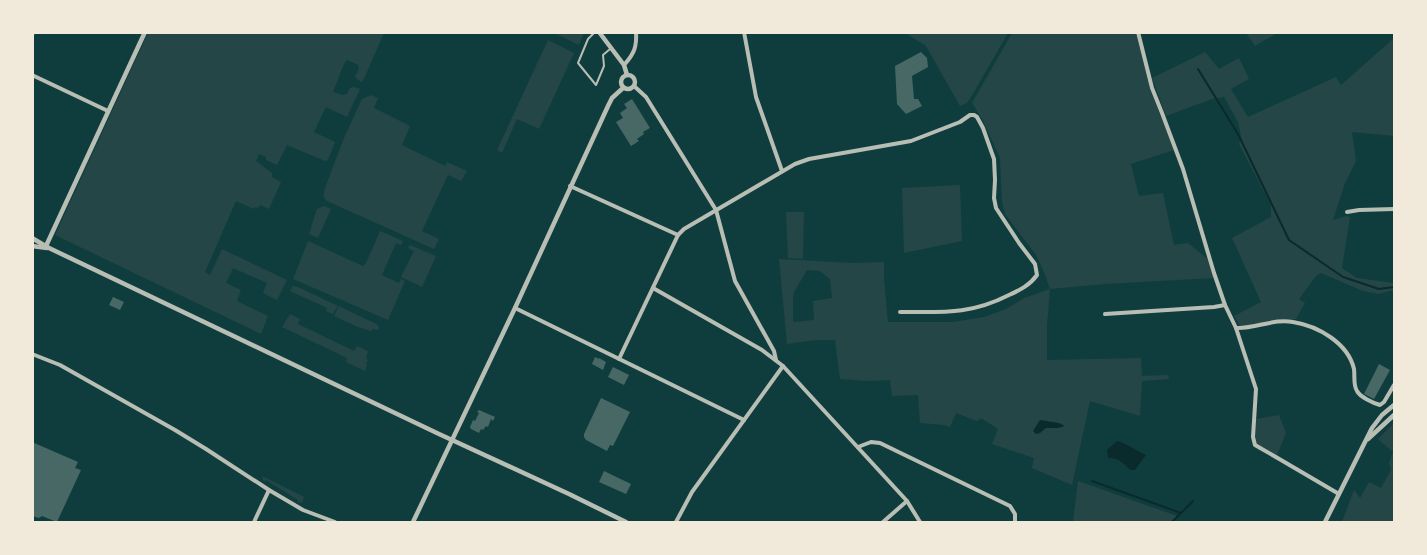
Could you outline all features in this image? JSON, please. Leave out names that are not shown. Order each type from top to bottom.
[{"type":"street","points":[[47,247],[144,32]]},
{"type":"street","points":[[599,32],[624,65],[627,75]]},
{"type":"street","points":[[624,65],[633,54],[637,41],[636,32]]},
{"type":"street","points":[[744,32],[756,96],[782,171]]},
{"type":"street","points":[[1138,32],[1152,88],[1183,170],[1225,305],[1236,328],[1256,389],[1253,437],[1255,445],[1339,494]]},
{"type":"street","points":[[32,75],[108,111]]},
{"type":"street","points":[[627,75],[634,78],[634,86],[629,90],[623,88],[620,82],[621,78],[627,75]]},
{"type":"street","points":[[634,86],[646,96],[716,210],[735,282],[774,351],[776,361]]},
{"type":"street","points":[[413,522],[515,308],[608,106],[612,98],[623,88]]},
{"type":"street","points":[[619,359],[678,236],[684,230],[795,164],[810,159],[911,141],[960,122],[970,115],[974,115],[977,117],[987,139],[994,159],[994,198],[996,208],[1035,264],[1037,275],[1032,281],[997,302],[980,307],[954,312],[900,312]]},
{"type":"street","points":[[570,186],[678,236]]},
{"type":"street","points":[[1347,212],[1394,209]]},
{"type":"street","points":[[32,238],[47,247],[626,522]]},
{"type":"street","points":[[32,246],[47,247]]},
{"type":"street","points":[[653,288],[762,350],[783,366],[907,501],[920,522]]},
{"type":"street","points":[[1105,314],[1225,305]]},
{"type":"street","points":[[515,308],[744,420]]},
{"type":"street","points":[[1236,328],[1287,321],[1302,324],[1331,337],[1348,355],[1353,367],[1357,392],[1377,404],[1382,404],[1394,385]]},
{"type":"street","points":[[32,354],[60,364],[175,430],[303,510],[335,522]]},
{"type":"street","points":[[676,522],[692,492],[783,366]]},
{"type":"street","points":[[1324,522],[1372,428],[1379,418],[1394,405]]},
{"type":"street","points":[[1367,440],[1394,415]]},
{"type":"street","points":[[858,448],[866,443],[880,442],[1012,508],[1015,514],[1015,522]]},
{"type":"street","points":[[254,522],[269,490]]},
{"type":"street","points":[[883,522],[907,501]]},
{"type":"lane","points":[[595,32],[588,39],[578,63],[596,85],[604,66],[603,55],[612,48]]},
{"type":"shaded area","points":[[552,32],[584,32],[584,33],[579,45]]},
{"type":"shaded area","points":[[1136,32],[1150,89],[1174,150],[1131,164],[1139,196],[1163,193],[1174,245],[1188,243],[1209,260],[1214,278],[1050,289],[1036,255],[1005,214],[1002,202],[1000,158],[982,119],[972,103],[1012,33]]},
{"type":"shaded area","points":[[148,33],[384,33],[363,81],[361,82],[355,76],[359,69],[358,65],[347,60],[344,64],[333,92],[342,95],[347,94],[350,88],[360,89],[347,117],[326,107],[314,132],[335,142],[328,160],[325,161],[287,145],[277,165],[259,154],[256,161],[272,173],[272,177],[281,182],[269,209],[260,205],[254,209],[236,201],[205,272],[210,275],[222,249],[287,280],[277,300],[263,293],[267,283],[233,268],[226,283],[241,290],[237,301],[268,316],[261,334],[55,235]]},
{"type":"shaded area","points":[[905,33],[1008,33],[967,103],[960,106],[926,46]]},
{"type":"shaded area","points":[[1246,33],[1277,33],[1255,46]]},
{"type":"shaded area","points":[[1394,38],[1394,136],[1352,132],[1356,161],[1345,183],[1333,220],[1346,216],[1350,217],[1342,268],[1357,278],[1394,283],[1394,290],[1378,294],[1363,291],[1321,273],[1316,276],[1299,299],[1305,303],[1296,319],[1243,327],[1234,316],[1261,302],[1232,238],[1271,217],[1271,205],[1239,144],[1241,136],[1238,122],[1224,97],[1212,99],[1166,116],[1152,78],[1205,52],[1219,69],[1239,58],[1249,79],[1231,89],[1248,117],[1336,77],[1341,85]]},
{"type":"shaded area","points":[[548,40],[574,53],[539,129],[517,119],[502,153],[497,150]]},
{"type":"shaded area","points":[[371,95],[378,98],[374,108],[410,126],[402,145],[445,166],[447,162],[467,171],[461,181],[448,175],[422,231],[439,239],[434,249],[324,198],[325,188],[344,138],[362,99]]},
{"type":"shaded area","points":[[960,185],[962,241],[904,253],[902,188]]},
{"type":"shaded area","points":[[324,206],[331,209],[318,238],[309,234],[317,209]]},
{"type":"shaded area","points":[[786,212],[804,212],[803,259],[788,258]]},
{"type":"shaded area","points":[[380,231],[403,241],[401,245],[396,243],[382,275],[399,283],[401,279],[405,281],[388,320],[293,279],[308,241],[363,266]]},
{"type":"shaded area","points":[[410,245],[436,256],[422,287],[401,277],[414,251],[408,248]]},
{"type":"shaded area","points":[[779,259],[851,263],[884,262],[888,322],[953,322],[984,317],[1006,309],[1024,298],[1050,289],[1047,360],[1141,358],[1142,376],[1168,375],[1169,379],[1142,381],[1140,416],[1090,401],[1072,485],[1032,468],[1034,458],[992,444],[998,429],[981,418],[977,421],[956,413],[950,427],[920,423],[918,395],[892,396],[890,380],[840,379],[835,340],[815,340],[787,344]],"holes":[[[807,270],[820,271],[830,279],[832,298],[813,301],[814,320],[793,322],[794,292]]]},
{"type":"shaded area","points":[[293,286],[338,306],[333,314],[326,311],[327,308],[290,291]]},
{"type":"shaded area","points":[[339,306],[378,325],[379,329],[371,331],[334,316]]},
{"type":"shaded area","points":[[290,314],[300,319],[298,324],[354,351],[357,346],[368,351],[365,371],[346,362],[347,358],[282,327]]},
{"type":"shaded area","points":[[1279,415],[1286,433],[1277,455],[1257,444],[1255,438],[1256,419]]},
{"type":"shaded area","points":[[1040,420],[1059,423],[1065,426],[1046,428],[1036,434],[1033,431]]},
{"type":"shaded area","points":[[1394,423],[1394,522],[1342,522],[1354,490],[1360,498],[1369,482],[1381,488],[1391,470],[1389,463],[1393,452],[1378,439]]},
{"type":"shaded area","points":[[1117,441],[1146,455],[1135,470],[1130,470],[1123,463],[1108,458],[1107,450]]},
{"type":"shaded area","points":[[262,476],[304,497],[302,503],[297,502],[298,500],[266,480],[264,482]]},
{"type":"shaded area","points":[[1078,481],[1177,516],[1171,522],[1073,522]]},
{"type":"building","points":[[921,52],[927,58],[928,67],[912,76],[914,99],[918,99],[922,106],[906,114],[897,104],[895,66]]},
{"type":"building","points":[[632,99],[650,128],[643,132],[644,134],[637,139],[639,141],[631,146],[616,122],[623,118],[620,113],[627,108],[624,104]]},
{"type":"building","points":[[113,297],[124,302],[120,310],[109,305]]},
{"type":"building","points":[[595,357],[606,362],[603,370],[592,364]]},
{"type":"building","points":[[1379,364],[1390,370],[1374,399],[1364,394]]},
{"type":"building","points":[[613,367],[629,375],[624,385],[608,377]]},
{"type":"building","points":[[601,398],[630,412],[613,446],[610,445],[607,451],[586,440],[584,437]]},
{"type":"building","points":[[479,410],[495,417],[493,421],[491,419],[488,427],[486,426],[483,430],[481,429],[479,433],[470,427],[473,420],[475,421]]},
{"type":"building","points":[[32,442],[78,462],[75,468],[81,470],[57,522],[42,516],[39,518],[32,516]]},
{"type":"building","points":[[604,471],[631,484],[626,494],[599,482]]},
{"type":"waterway","points":[[1198,69],[1238,134],[1289,240],[1343,277],[1379,289],[1394,287]]},
{"type":"waterway","points":[[1092,481],[1181,513]]},
{"type":"waterway","points":[[1172,522],[1193,501]]}]
